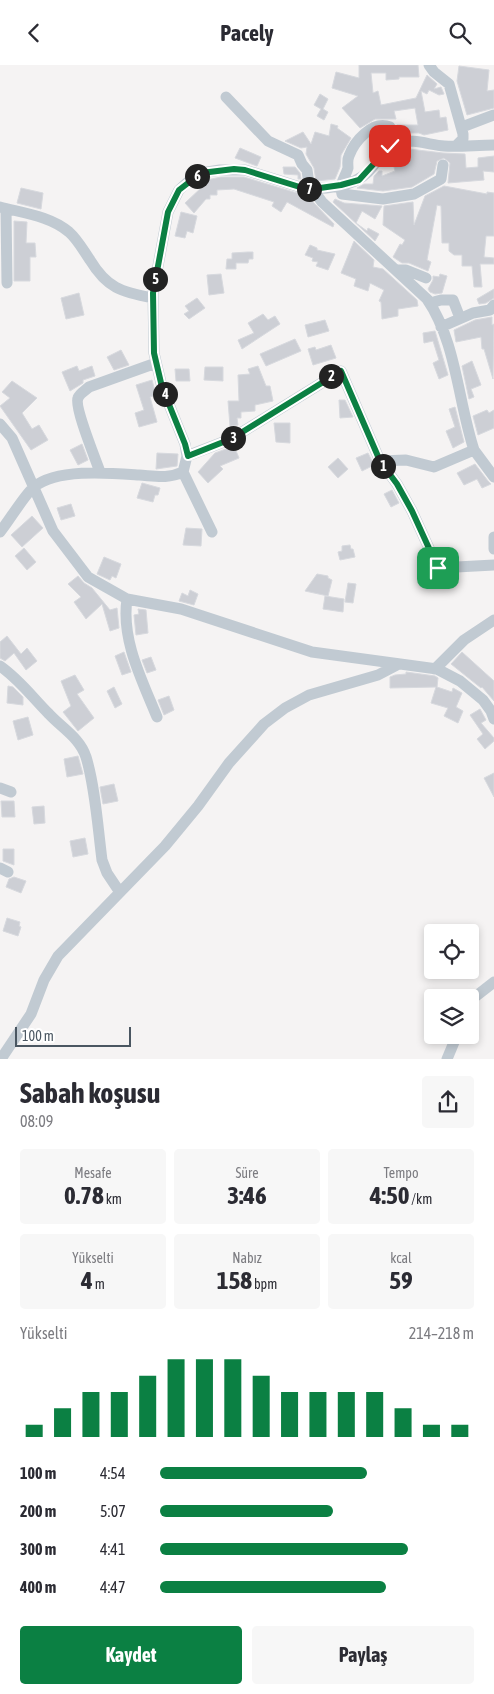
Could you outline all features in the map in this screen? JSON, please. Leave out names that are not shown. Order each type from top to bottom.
[{"type":"street","points":[[429,65],[434,72],[449,84],[462,127],[463,139],[456,146]]},
{"type":"street","points":[[226,97],[268,141],[298,155],[307,170],[309,184],[322,202],[398,270],[430,303],[435,311],[456,370],[465,423],[474,450],[494,477]]},
{"type":"street","points":[[462,127],[494,115]]},
{"type":"street","points":[[396,144],[390,127],[382,125],[368,130],[348,157],[348,167],[341,185],[342,194],[362,198],[383,199],[414,194],[442,179],[443,165]]},
{"type":"street","points":[[212,532],[183,472],[188,456],[162,387],[154,353],[153,298],[168,212],[179,190],[201,173],[234,169],[245,170],[303,188],[313,189],[341,185],[359,180],[369,171],[380,155],[401,142],[425,142],[456,146],[494,145]]},
{"type":"street","points":[[6,283],[3,208],[47,219],[58,225],[78,241],[99,275],[110,285],[127,293],[153,298]]},
{"type":"street","points":[[398,270],[406,270],[427,276],[421,292]]},
{"type":"street","points":[[430,303],[453,300],[460,318]]},
{"type":"street","points":[[441,327],[460,318],[493,311]]},
{"type":"street","points":[[100,472],[77,400],[81,393],[89,387],[156,363]]},
{"type":"street","points":[[188,456],[231,439],[341,371],[380,461],[397,484],[412,511],[438,568],[494,565]]},
{"type":"street","points":[[0,424],[12,438],[54,531],[88,577],[127,599],[181,609],[312,652],[435,669],[460,681],[483,700],[494,719]]},
{"type":"street","points":[[380,461],[406,460],[434,467],[474,450]]},
{"type":"street","points":[[0,532],[33,487],[48,479],[100,472],[164,478],[183,472]]},
{"type":"street","points":[[494,537],[494,549]]},
{"type":"street","points":[[127,599],[125,615],[130,645],[157,717]]},
{"type":"street","points":[[435,669],[464,640],[494,620]]},
{"type":"street","points":[[1,1059],[31,1014],[44,980],[58,956],[119,891],[165,846],[198,806],[229,763],[264,724],[285,708],[309,695],[378,675],[400,664]]},
{"type":"street","points":[[0,666],[19,680],[54,719],[74,737],[81,747],[88,767],[102,859],[107,873],[119,891]]},
{"type":"street","points":[[0,788],[11,792]]},
{"type":"street","points":[[479,994],[494,982]]},
{"type":"street","points":[[447,1059],[453,1044]]},
{"type":"building","points":[[359,65],[418,65],[419,77],[399,77],[399,79],[386,80],[386,73],[371,73],[373,93],[378,91],[381,105],[416,98],[427,75],[437,84],[434,89],[441,87],[444,94],[439,95],[429,90],[427,94],[421,91],[425,112],[439,110],[440,118],[446,117],[448,130],[424,135],[419,133],[401,133],[397,125],[418,125],[415,108],[394,111],[396,119],[375,119],[360,128],[342,108],[358,96],[332,88],[336,72],[359,78]]},
{"type":"building","points":[[459,66],[489,70],[487,91],[494,90],[494,108],[467,115],[457,81]]},
{"type":"building","points":[[320,94],[328,99],[323,109],[328,112],[324,120],[317,116],[321,109],[314,105]]},
{"type":"building","points":[[331,124],[338,126],[337,128],[351,138],[341,155],[340,167],[335,179],[316,181],[314,168],[306,154],[307,147],[301,148],[285,141],[303,132],[311,144],[315,132],[329,136]]},
{"type":"building","points":[[240,148],[261,157],[257,166],[235,158]]},
{"type":"building","points":[[401,150],[465,154],[466,168],[478,167],[478,158],[494,156],[494,172],[483,171],[484,180],[448,183],[450,163],[444,158],[437,161],[434,174],[412,187],[383,191],[357,188],[364,184],[373,184],[374,176],[379,171],[382,171],[382,176],[395,171],[392,159],[402,157]]},
{"type":"building","points":[[283,167],[295,167],[300,173],[301,179],[298,179],[298,175],[284,174]]},
{"type":"building","points":[[221,177],[244,177],[307,196],[309,197],[307,199],[313,202],[334,224],[333,227],[287,202],[281,212],[272,206],[274,202],[234,189],[217,190],[217,195],[210,195],[210,199],[206,199],[194,213],[185,203],[202,187],[202,181]]},
{"type":"building","points":[[444,186],[487,194],[487,192],[494,193],[494,236],[486,236],[484,257],[494,258],[494,264],[480,264],[482,287],[474,287],[472,266],[462,266],[462,255],[454,255],[449,251],[449,243],[442,243],[441,206],[437,205],[427,260],[431,262],[428,271],[409,263],[402,263],[393,257],[400,244],[402,245],[405,240],[383,225],[384,206],[413,202],[414,225],[425,196]]},
{"type":"building","points":[[21,188],[43,193],[41,209],[17,203]]},
{"type":"building","points":[[335,199],[344,203],[382,206],[375,219],[362,211],[356,223],[367,231],[368,228],[379,234],[375,241],[333,202]]},
{"type":"building","points":[[181,212],[197,216],[193,233],[187,231],[185,238],[175,236]]},
{"type":"building","points":[[14,221],[27,222],[26,243],[35,243],[36,257],[30,257],[30,281],[14,281]]},
{"type":"building","points":[[354,241],[374,260],[373,267],[383,269],[417,300],[418,306],[398,309],[398,316],[382,319],[381,302],[379,301],[384,290],[370,283],[368,291],[354,286],[356,279],[341,273]]},
{"type":"building","points":[[310,245],[317,248],[317,250],[335,254],[328,270],[316,266],[318,262],[312,261],[313,258],[305,255]]},
{"type":"building","points":[[253,252],[253,259],[249,259],[248,263],[236,263],[236,269],[226,269],[227,259],[232,259],[232,253]]},
{"type":"building","points":[[221,274],[224,293],[209,295],[207,275]]},
{"type":"building","points":[[440,274],[447,276],[442,293],[435,294],[428,289],[433,276],[439,277]]},
{"type":"building","points":[[494,289],[494,298],[486,303],[479,304],[477,299]]},
{"type":"building","points":[[79,293],[84,315],[66,319],[61,298]]},
{"type":"building","points":[[197,298],[205,308],[189,319],[184,314],[189,311],[185,306]]},
{"type":"building","points":[[263,314],[268,320],[275,316],[280,324],[242,349],[238,340],[254,333],[248,323]]},
{"type":"building","points":[[492,317],[492,325],[494,324],[493,379],[484,349],[482,349],[481,337],[456,342],[454,330],[475,320]]},
{"type":"building","points":[[325,320],[329,331],[308,337],[305,325]]},
{"type":"building","points":[[435,331],[448,375],[439,379],[433,363],[439,360],[433,341],[424,343],[423,333]]},
{"type":"building","points":[[295,339],[301,351],[266,366],[260,354]]},
{"type":"building","points":[[331,345],[336,358],[313,365],[308,349],[315,347],[316,350]]},
{"type":"building","points":[[121,350],[129,365],[114,370],[107,357]]},
{"type":"building","points":[[472,361],[481,385],[471,389],[474,397],[469,399],[462,366]]},
{"type":"building","points":[[77,366],[79,371],[92,366],[95,376],[83,380],[83,383],[70,391],[62,372]]},
{"type":"building","points":[[258,366],[266,386],[270,386],[273,401],[255,405],[255,411],[241,412],[241,418],[237,418],[238,425],[230,426],[228,401],[239,401],[238,375],[250,374],[248,369]]},
{"type":"building","points":[[205,367],[223,367],[223,381],[204,380]]},
{"type":"building","points":[[175,369],[189,369],[190,381],[176,381]]},
{"type":"building","points":[[152,380],[156,395],[150,397],[157,422],[139,427],[135,413],[144,410],[136,385]]},
{"type":"building","points":[[12,381],[37,398],[22,413],[32,429],[39,425],[48,440],[31,450],[0,406],[10,398],[2,392]]},
{"type":"building","points":[[339,400],[345,400],[353,417],[340,418]]},
{"type":"building","points":[[455,407],[464,442],[453,448],[446,431],[455,427],[449,409]]},
{"type":"building","points":[[487,410],[489,413],[494,410],[494,428],[478,435],[473,416]]},
{"type":"building","points":[[274,423],[290,423],[290,443],[276,442]]},
{"type":"building","points":[[82,444],[88,460],[78,465],[70,450]]},
{"type":"building","points":[[234,446],[239,458],[220,466],[223,469],[208,483],[198,472],[215,453]]},
{"type":"building","points":[[157,453],[178,454],[177,466],[156,469]]},
{"type":"building","points":[[368,453],[374,465],[362,471],[356,458]]},
{"type":"building","points":[[338,458],[348,469],[338,478],[328,467]]},
{"type":"building","points":[[475,464],[491,484],[482,488],[477,479],[464,485],[457,473]]},
{"type":"building","points":[[142,483],[160,488],[153,502],[137,498]]},
{"type":"building","points":[[392,490],[399,503],[391,507],[384,494]]},
{"type":"building","points":[[71,504],[75,516],[61,520],[57,508]]},
{"type":"building","points":[[32,516],[43,528],[22,547],[11,535]]},
{"type":"building","points":[[186,528],[202,529],[201,546],[183,545]]},
{"type":"building","points":[[350,545],[355,557],[340,560],[338,552],[342,551],[342,546]]},
{"type":"building","points":[[24,548],[36,562],[27,570],[15,556]]},
{"type":"building","points":[[104,557],[121,564],[116,578],[112,576],[110,580],[97,574]]},
{"type":"building","points":[[317,574],[328,576],[332,580],[328,596],[305,591]]},
{"type":"building","points":[[78,576],[92,588],[110,610],[117,608],[119,628],[110,631],[102,604],[86,619],[74,602],[81,597],[68,584]]},
{"type":"building","points":[[348,583],[356,584],[353,603],[345,602]]},
{"type":"building","points":[[190,590],[198,594],[194,605],[179,601],[182,593],[188,596]]},
{"type":"building","points":[[325,596],[344,599],[343,612],[323,609]]},
{"type":"building","points":[[138,609],[146,610],[148,633],[136,635],[134,615],[139,614]]},
{"type":"building","points":[[7,636],[21,654],[27,648],[37,661],[26,670],[14,653],[5,661],[0,658],[0,642]]},
{"type":"building","points":[[124,652],[131,672],[122,675],[115,656]]},
{"type":"building","points":[[462,652],[494,681],[494,701],[482,687],[451,664]]},
{"type":"building","points":[[151,657],[156,670],[147,673],[142,660]]},
{"type":"building","points":[[406,672],[435,676],[438,678],[437,687],[452,692],[453,688],[462,693],[456,707],[463,711],[458,723],[444,716],[448,708],[431,703],[436,687],[390,688],[390,677],[406,674]]},
{"type":"building","points":[[75,675],[84,690],[77,694],[94,718],[78,731],[63,712],[71,706],[61,681]]},
{"type":"building","points":[[8,686],[13,687],[23,697],[23,705],[7,703]]},
{"type":"building","points":[[114,687],[122,704],[115,708],[107,691]]},
{"type":"building","points":[[169,696],[174,710],[164,715],[158,700]]},
{"type":"building","points":[[480,709],[486,720],[481,723],[494,738],[494,741],[485,749],[477,739],[483,734],[470,715]]},
{"type":"building","points":[[28,717],[33,735],[18,740],[13,721]]},
{"type":"building","points":[[78,756],[83,774],[67,777],[64,759]]},
{"type":"building","points":[[494,773],[494,797],[484,778]]},
{"type":"building","points":[[114,784],[118,801],[103,804],[100,787]]},
{"type":"building","points":[[1,801],[14,801],[15,817],[2,817]]},
{"type":"building","points":[[44,806],[45,823],[34,824],[32,807]]},
{"type":"building","points":[[85,838],[88,854],[73,857],[70,841]]},
{"type":"building","points":[[3,849],[14,849],[14,865],[3,861]]},
{"type":"building","points":[[14,877],[26,881],[21,893],[6,887],[9,879]]},
{"type":"building","points":[[7,918],[20,922],[19,926],[21,927],[18,936],[3,931]]},
{"type":"route","points":[[390,146],[359,180],[341,185],[313,189],[303,188],[245,170],[234,169],[201,173],[189,181],[179,190],[168,212],[153,293],[154,353],[162,387],[188,456],[231,439],[315,385],[341,371],[380,461],[397,484],[412,511],[438,568]]}]
